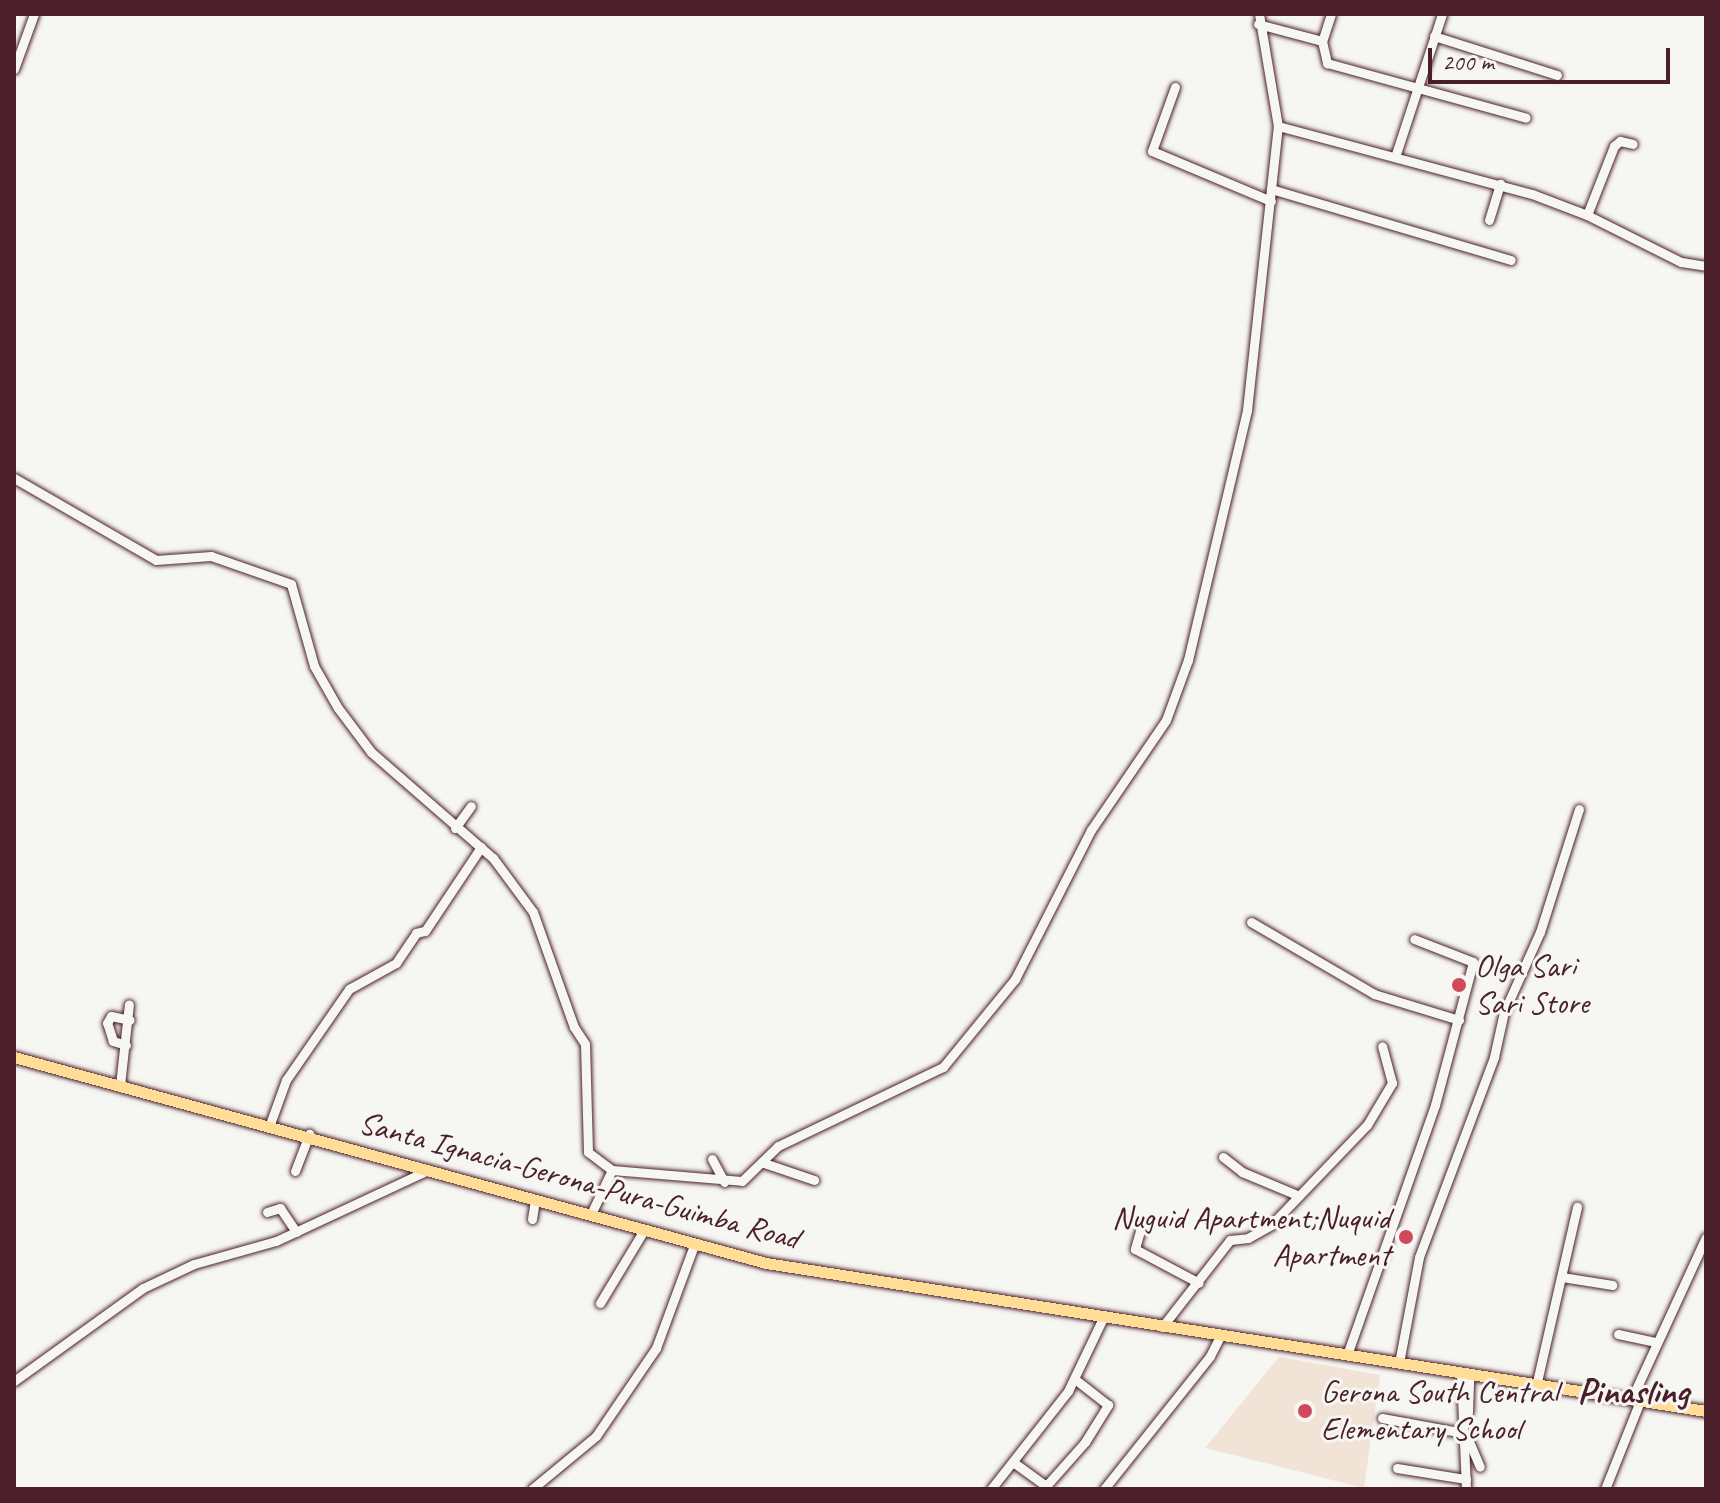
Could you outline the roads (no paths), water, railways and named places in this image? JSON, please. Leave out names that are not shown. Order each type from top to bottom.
[{"type":"main road","name":"Santa Ignacia-Gerona-Pura-Guimba Road","points":[[14,1057],[309,1134],[766,1263],[1706,1411]]},
{"type":"street","points":[[14,69],[34,14]]},
{"type":"street","points":[[1331,14],[1322,41],[1327,63],[1526,118]]},
{"type":"street","points":[[1395,157],[1415,88],[1442,14]]},
{"type":"street","points":[[14,478],[156,560],[211,556],[291,584],[314,666],[338,708],[371,752],[455,828],[481,847],[533,912],[574,1027],[585,1044],[588,1152],[612,1170],[724,1182],[742,1181],[764,1163],[778,1146],[840,1112],[927,1076],[957,1053],[1015,979],[1091,830],[1166,720],[1188,660],[1247,410],[1278,126],[1259,19],[1322,41]]},
{"type":"street","points":[[1434,36],[1557,75]]},
{"type":"street","points":[[1175,87],[1152,151],[1271,201]]},
{"type":"street","points":[[1278,126],[1500,184],[1587,215],[1681,262],[1706,266]]},
{"type":"street","points":[[1587,215],[1614,146],[1633,144]]},
{"type":"street","points":[[1489,220],[1500,184]]},
{"type":"street","points":[[1271,189],[1511,260]]},
{"type":"street","points":[[455,828],[471,806]]},
{"type":"street","points":[[1399,1363],[1416,1266],[1494,1057],[1504,1012],[1540,932],[1579,809]]},
{"type":"street","points":[[270,1124],[286,1080],[349,989],[396,963],[416,933],[425,931],[481,847]]},
{"type":"street","points":[[1251,922],[1374,994],[1459,1020]]},
{"type":"street","points":[[1347,1355],[1435,1105],[1473,962],[1414,939]]},
{"type":"street","points":[[120,1085],[130,1020],[129,1004]]},
{"type":"street","points":[[126,1045],[113,1041],[107,1023],[111,1016],[130,1020]]},
{"type":"street","points":[[1162,1327],[1230,1240],[1267,1228],[1367,1125],[1388,1096],[1392,1076],[1382,1046]]},
{"type":"street","points":[[295,1171],[309,1134]]},
{"type":"street","points":[[1223,1157],[1242,1172],[1297,1195]]},
{"type":"street","points":[[712,1159],[724,1182]]},
{"type":"street","points":[[764,1163],[814,1180]]},
{"type":"street","points":[[14,1381],[143,1288],[194,1264],[296,1232],[428,1169]]},
{"type":"street","points":[[591,1214],[612,1170]]},
{"type":"street","points":[[532,1219],[535,1199]]},
{"type":"street","points":[[1536,1386],[1577,1207]]},
{"type":"street","points":[[267,1212],[280,1208],[296,1232]]},
{"type":"street","points":[[600,1303],[644,1230]]},
{"type":"street","points":[[1140,1231],[1135,1249],[1199,1283]]},
{"type":"street","points":[[1605,1489],[1657,1342],[1706,1237]]},
{"type":"street","points":[[532,1489],[596,1436],[656,1348],[694,1245]]},
{"type":"street","points":[[1562,1277],[1612,1285]]},
{"type":"street","points":[[991,1489],[1076,1380],[1103,1318]]},
{"type":"street","points":[[1618,1334],[1657,1342]]},
{"type":"street","points":[[1104,1489],[1210,1356],[1220,1336]]},
{"type":"street","points":[[1397,1468],[1466,1484],[1465,1374]]},
{"type":"street","points":[[1465,1374],[1469,1443],[1480,1467]]},
{"type":"street","points":[[1013,1462],[1046,1486],[1085,1442],[1108,1405],[1076,1380]]},
{"type":"street","points":[[1382,1418],[1464,1433]]},
{"type":"place","name":"Olga Sari Sari Store","points":[[1459,985]]},
{"type":"place","name":"Nuguid Apartment;Nuquid Apartment","points":[[1406,1237]]},
{"type":"place","name":"Gerona South Central Elementary School","points":[[1305,1411]]},
{"type":"district","name":"Pinasling","points":[[1633,1392]]}]
